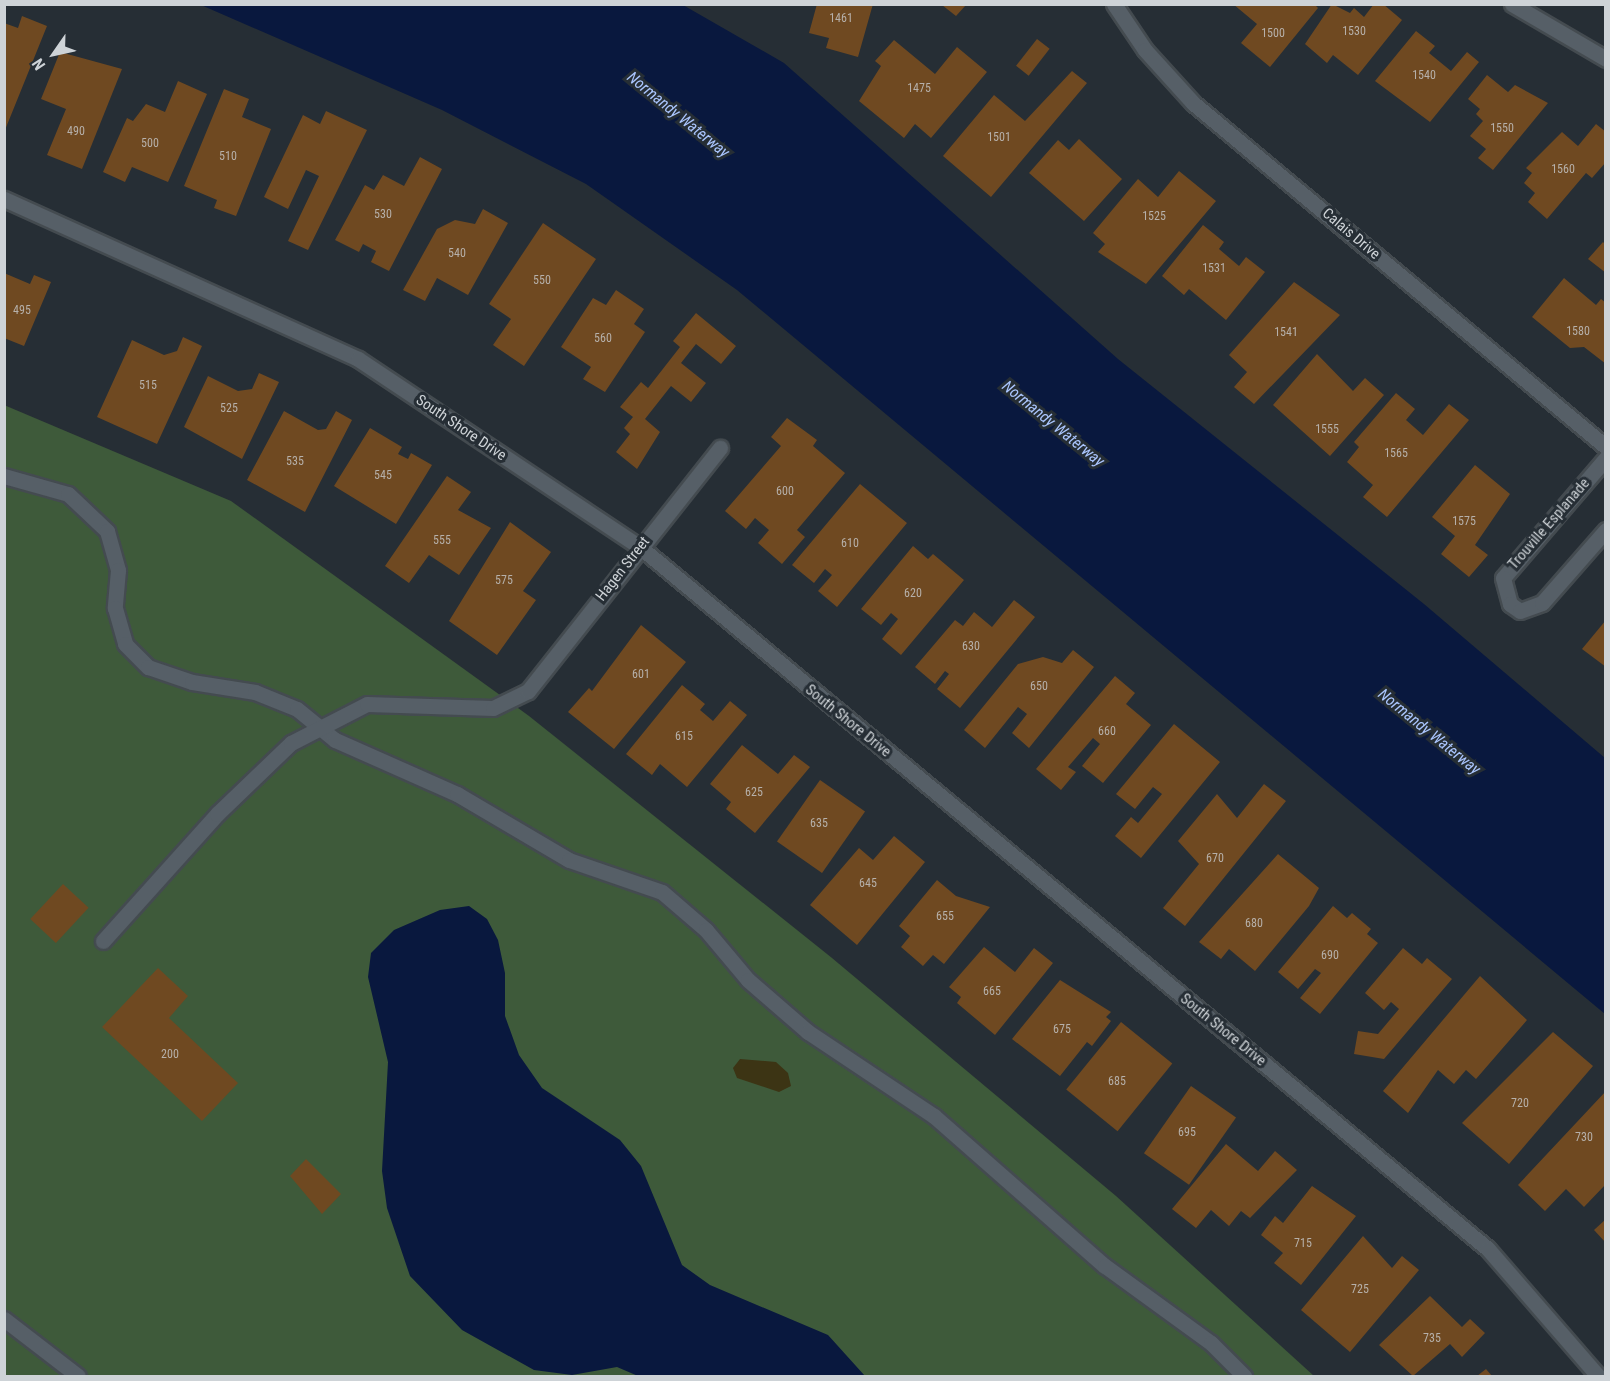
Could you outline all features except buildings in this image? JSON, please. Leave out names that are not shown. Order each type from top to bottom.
[{"type":"street","name":"Calais Drive","points":[[1114,4],[1144,50],[1193,103],[1605,447]]},
{"type":"street","points":[[1512,4],[1605,59]]},
{"type":"street","name":"South Shore Drive","points":[[4,199],[358,359],[640,547],[1488,1249],[1598,1377]]},
{"type":"street","name":"Hagen Street","points":[[321,726],[367,704],[493,708],[528,691],[720,448]]},
{"type":"street","name":"Trouville Esplanade","points":[[1605,458],[1503,578],[1510,603],[1520,611],[1542,603],[1605,530]]},
{"type":"street","points":[[4,476],[68,494],[107,531],[118,570],[115,608],[124,644],[147,667],[192,682],[255,692],[297,709],[321,726],[334,740],[457,794],[569,860],[662,892],[706,930],[748,980],[808,1032],[934,1116],[1105,1266],[1211,1342],[1244,1377]]},
{"type":"street","points":[[103,942],[217,814],[291,743],[321,726]]},
{"type":"street","points":[[4,1319],[78,1377]]},
{"type":"green space","points":[[4,405],[231,501],[529,716],[832,958],[1116,1196],[1314,1376],[5,1376]]},
{"type":"sand","points":[[740,1059],[776,1062],[788,1073],[791,1086],[779,1092],[737,1078],[733,1068]]},
{"type":"water","name":"Normandy Waterway","points":[[201,5],[683,5],[784,63],[1118,359],[1424,604],[1605,758],[1605,1014],[737,290],[586,184],[442,110]]},
{"type":"water","points":[[469,906],[487,919],[498,940],[505,973],[505,1016],[519,1055],[542,1088],[620,1140],[641,1166],[682,1265],[710,1285],[828,1335],[865,1376],[638,1376],[617,1367],[572,1375],[534,1370],[462,1330],[410,1276],[387,1208],[382,1171],[388,1062],[368,977],[371,953],[394,930],[440,910]]}]
